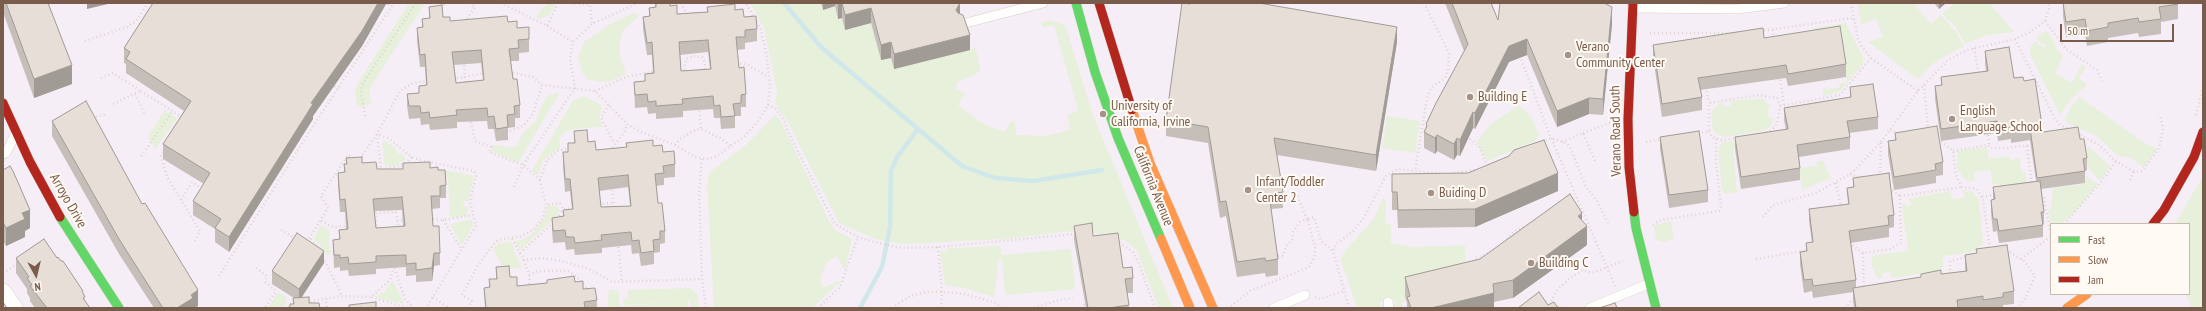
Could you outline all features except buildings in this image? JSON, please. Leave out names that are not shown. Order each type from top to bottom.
[{"type":"street","name":"California Avenue","points":[[1076,3],[1095,72],[1118,138],[1190,308]]},
{"type":"street","name":"California Avenue","points":[[1099,3],[1125,90],[1150,163],[1213,308]]},
{"type":"street","name":"Verano Road South","points":[[1632,6],[1628,144],[1631,198],[1642,258],[1648,284],[1656,308]]},
{"type":"street","name":"Arroyo Drive","points":[[3,103],[16,133],[65,225],[119,308]]},
{"type":"street","points":[[2154,223],[2164,210],[2191,163],[2203,132]]},
{"type":"street","points":[[3,292],[14,308]]},
{"type":"street","points":[[2068,308],[2086,295]]},
{"type":"lane","points":[[962,24],[1043,3]]},
{"type":"lane","points":[[1632,6],[1737,9],[1784,3]]},
{"type":"lane","points":[[3,136],[16,133]]},
{"type":"lane","points":[[3,154],[6,153],[16,133]]},
{"type":"lane","points":[[1590,308],[1619,294],[1648,284]]},
{"type":"lane","points":[[1274,308],[1305,295]]},
{"type":"path","points":[[85,41],[127,27],[136,21],[148,3]]},
{"type":"path","points":[[219,276],[306,137],[339,89],[394,3]]},
{"type":"path","points":[[365,116],[362,93],[364,83],[416,3]]},
{"type":"path","points":[[439,9],[446,3]]},
{"type":"path","points":[[469,3],[475,7]]},
{"type":"path","points":[[465,27],[466,20],[478,3]]},
{"type":"path","points":[[501,3],[547,26],[573,42]]},
{"type":"path","points":[[547,26],[558,3]]},
{"type":"path","points":[[571,3],[590,5],[592,8],[592,24]]},
{"type":"path","points":[[514,187],[523,165],[575,88],[570,58],[573,42],[592,24],[638,3]]},
{"type":"path","points":[[681,3],[689,19]]},
{"type":"path","points":[[595,91],[627,124],[641,132],[675,145],[702,159],[717,156],[732,147],[745,136],[768,105],[770,86],[767,56],[761,30],[746,3]]},
{"type":"path","points":[[1415,171],[1427,98],[1431,88],[1445,78],[1448,70],[1449,53],[1424,3]]},
{"type":"path","points":[[1851,3],[1858,39],[1871,58],[1918,91]]},
{"type":"path","points":[[1763,217],[1773,205],[1816,192],[1836,183],[1850,174],[1881,142],[1918,91],[1948,60],[1967,50],[2015,38],[2030,32],[2044,21],[2049,3]]},
{"type":"path","points":[[1757,32],[1853,18]]},
{"type":"path","points":[[2044,21],[2066,49],[2097,70],[2102,81]]},
{"type":"path","points":[[1773,30],[1775,45]]},
{"type":"path","points":[[1645,33],[1733,33]]},
{"type":"path","points":[[1698,33],[1698,39]]},
{"type":"path","points":[[2015,38],[2055,119],[2062,126],[2092,140],[2116,161],[2134,172],[2142,171],[2159,148],[2163,129],[2160,115]]},
{"type":"path","points":[[363,39],[369,43]]},
{"type":"path","points":[[693,48],[694,56]]},
{"type":"path","points":[[1974,48],[1979,77]]},
{"type":"path","points":[[1518,53],[1551,138],[1619,294]]},
{"type":"path","points":[[464,55],[466,90]]},
{"type":"path","points":[[694,56],[702,57],[705,63],[705,75],[688,77],[684,68],[686,59],[694,56]]},
{"type":"path","points":[[1780,106],[1840,95],[1871,58]]},
{"type":"path","points":[[734,62],[748,65],[768,77]]},
{"type":"path","points":[[705,63],[713,63]]},
{"type":"path","points":[[680,69],[684,68]]},
{"type":"path","points":[[1779,68],[1784,105]]},
{"type":"path","points":[[504,71],[533,77],[542,85],[562,89],[575,88],[595,91],[626,77],[660,71]]},
{"type":"path","points":[[101,78],[113,73],[184,120]]},
{"type":"path","points":[[450,80],[464,76],[490,73]]},
{"type":"path","points":[[1705,80],[1709,103],[1710,131],[1712,136],[1721,140],[1745,138]]},
{"type":"path","points":[[326,81],[339,89]]},
{"type":"path","points":[[305,244],[311,239],[328,208],[321,196],[348,155],[359,160],[377,134],[400,91],[413,83],[435,81]]},
{"type":"path","points":[[510,131],[523,126],[533,114],[542,85]]},
{"type":"path","points":[[1922,132],[1928,132],[1924,85]]},
{"type":"path","points":[[113,104],[141,91]]},
{"type":"path","points":[[135,94],[146,114]]},
{"type":"path","points":[[1709,103],[1759,95],[1777,98],[1780,106],[1777,124],[1771,131],[1759,135]]},
{"type":"path","points":[[699,99],[701,130]]},
{"type":"path","points":[[609,105],[601,116],[614,143]]},
{"type":"path","points":[[768,105],[776,109],[784,120],[790,136],[835,224],[858,237],[902,248],[938,247],[1077,234]]},
{"type":"path","points":[[141,156],[172,112]]},
{"type":"path","points":[[469,112],[475,141],[491,146],[489,152],[523,165],[540,180]]},
{"type":"path","points":[[96,118],[107,114]]},
{"type":"path","points":[[1562,142],[1615,121]]},
{"type":"path","points":[[610,153],[614,143],[624,131],[627,124]]},
{"type":"path","points":[[2057,132],[2062,126]]},
{"type":"path","points":[[1988,129],[1989,146]]},
{"type":"path","points":[[675,145],[680,139],[694,131],[701,130],[722,139],[732,147]]},
{"type":"path","points":[[1890,130],[1901,134]]},
{"type":"path","points":[[1694,133],[1710,131]]},
{"type":"path","points":[[300,132],[306,137]]},
{"type":"path","points":[[1584,133],[1596,163]]},
{"type":"path","points":[[377,134],[388,138],[412,157],[424,161],[474,171],[476,176],[470,201],[476,226],[461,248],[426,308]]},
{"type":"path","points":[[377,134],[381,177]]},
{"type":"path","points":[[1935,136],[1953,151],[1956,175],[1962,187]]},
{"type":"path","points":[[1640,143],[1671,137]]},
{"type":"path","points":[[1537,145],[1551,138],[1570,147],[1586,187],[1597,201],[1608,223]]},
{"type":"path","points":[[1651,226],[1660,220],[1719,211],[1721,207],[1716,161],[1716,138]]},
{"type":"path","points":[[1470,139],[1479,146],[1487,166]]},
{"type":"path","points":[[1881,142],[1879,176],[1884,181]]},
{"type":"path","points":[[1953,151],[1964,148],[1989,146],[2005,148],[2027,146],[2039,143]]},
{"type":"path","points":[[2027,146],[2032,189],[2042,193],[2050,231]]},
{"type":"path","points":[[468,308],[472,302],[462,295],[478,266],[498,240],[512,239],[534,229],[543,218],[546,204],[540,180],[547,160],[558,151],[571,148]]},
{"type":"path","points":[[165,150],[161,156],[167,177],[200,231],[195,241]]},
{"type":"path","points":[[381,170],[405,164],[412,157]]},
{"type":"path","points":[[702,159],[699,189],[702,279],[706,308]]},
{"type":"path","points":[[2065,223],[2096,188],[2116,161]]},
{"type":"path","points":[[1333,251],[1336,244],[1353,231],[1364,219],[1386,176],[1398,169],[1448,174],[1469,172],[1494,163]]},
{"type":"path","points":[[1466,175],[1469,172]]},
{"type":"path","points":[[2130,180],[2134,172]]},
{"type":"path","points":[[1850,174],[1865,180]]},
{"type":"path","points":[[1873,178],[1879,176]]},
{"type":"path","points":[[273,177],[279,181]]},
{"type":"path","points":[[612,181],[614,210]]},
{"type":"path","points":[[181,200],[192,182],[204,190]]},
{"type":"path","points":[[1836,183],[1842,212]]},
{"type":"path","points":[[1888,186],[1900,196],[1962,187],[1977,189],[1982,197],[1990,253]]},
{"type":"path","points":[[1982,197],[2003,194]]},
{"type":"path","points":[[1229,307],[1250,291],[1309,267],[1315,255],[1315,246],[1307,219],[1297,195]]},
{"type":"path","points":[[1842,245],[1849,242],[1863,253],[1890,249],[1901,243],[1900,196]]},
{"type":"path","points":[[546,204],[560,203],[563,209]]},
{"type":"path","points":[[594,204],[614,203]]},
{"type":"path","points":[[1572,206],[1579,203]]},
{"type":"path","points":[[385,206],[385,213]]},
{"type":"path","points":[[563,209],[572,208]]},
{"type":"path","points":[[520,253],[557,219],[563,209]]},
{"type":"path","points":[[396,212],[397,221],[399,230],[376,232],[376,213],[396,212]]},
{"type":"path","points":[[427,219],[443,220],[473,215]]},
{"type":"path","points":[[248,218],[254,221]]},
{"type":"path","points":[[1278,256],[1283,256],[1286,246],[1293,239],[1293,232],[1300,222],[1314,218],[1321,241],[1333,251],[1349,308]]},
{"type":"path","points":[[397,221],[412,219]]},
{"type":"path","points":[[443,220],[461,248]]},
{"type":"path","points":[[321,221],[334,227],[355,226]]},
{"type":"path","points":[[1502,244],[1515,231],[1533,223]]},
{"type":"path","points":[[369,225],[376,224]]},
{"type":"path","points":[[281,230],[299,241]]},
{"type":"path","points":[[394,231],[395,238]]},
{"type":"path","points":[[818,308],[840,287],[858,237]]},
{"type":"path","points":[[2021,259],[2050,237]]},
{"type":"path","points":[[311,239],[321,251],[342,296]]},
{"type":"path","points":[[512,239],[524,260],[529,275],[530,295]]},
{"type":"path","points":[[617,239],[622,283]]},
{"type":"path","points":[[1113,240],[1133,252],[1155,308]]},
{"type":"path","points":[[938,247],[942,292],[941,308]]},
{"type":"path","points":[[1756,259],[1811,250]]},
{"type":"path","points":[[1476,258],[1493,251]]},
{"type":"path","points":[[2004,252],[2010,252],[2021,259],[2035,276],[2025,299],[2017,308]]},
{"type":"path","points":[[1863,253],[1864,289]]},
{"type":"path","points":[[1943,275],[1950,274],[1950,261],[1969,256]]},
{"type":"path","points":[[524,260],[542,258],[561,261],[589,269],[612,282],[622,283],[702,279]]},
{"type":"path","points":[[3,274],[23,260]]},
{"type":"path","points":[[371,296],[390,280],[396,261]]},
{"type":"path","points":[[1550,305],[1555,292],[1570,278],[1583,270],[1592,273],[1624,261]]},
{"type":"path","points":[[394,266],[405,299],[414,308]]},
{"type":"path","points":[[256,268],[267,276],[265,282],[276,291],[265,308]]},
{"type":"path","points":[[529,275],[538,271],[568,271],[576,276],[588,290],[588,295]]},
{"type":"path","points":[[1860,292],[1869,285],[1885,283]]},
{"type":"path","points":[[892,308],[910,296],[926,292],[965,294],[996,303],[1002,308]]},
{"type":"path","points":[[1327,297],[1344,292]]},
{"type":"path","points":[[1845,308],[1857,294]]},
{"type":"path","points":[[302,303],[342,296],[371,296],[407,308]]},
{"type":"path","points":[[432,297],[450,308]]},
{"type":"path","points":[[326,298],[327,308]]},
{"type":"path","points":[[1034,308],[1073,298]]},
{"type":"path","points":[[1048,308],[1049,303]]},
{"type":"path","points":[[284,308],[295,305]]},
{"type":"path","points":[[1543,305],[1563,308]]},
{"type":"shaded area","name":"University of California, Irvine","points":[[3,3],[2203,3],[2203,308],[3,308]]},
{"type":"green space","points":[[409,3],[425,3],[371,86],[369,95],[372,104],[357,107],[355,93],[357,84]]},
{"type":"green space","points":[[549,3],[556,3],[549,16],[536,19],[539,12]]},
{"type":"green space","points":[[750,3],[821,3],[823,10],[835,7],[839,19],[842,18],[846,30],[871,23],[881,60],[970,50],[975,47],[981,71],[958,82],[955,88],[965,93],[958,105],[983,124],[1005,132],[1011,121],[1015,121],[1016,135],[1046,136],[1070,130],[1067,116],[1078,110],[1054,25],[1044,28],[1041,23],[1050,20],[1065,25],[1093,115],[1173,308],[1158,308],[1137,250],[1124,240],[1099,234],[1072,231],[1004,239],[903,244],[876,239],[839,223],[788,122],[775,104],[777,90],[764,28]]},
{"type":"green space","points":[[1858,3],[1913,3],[1931,24],[1941,15],[1955,31],[1964,46],[1936,61],[1918,79],[1868,42],[1883,37],[1876,19],[1861,25]]},
{"type":"green space","points":[[1955,3],[1989,3],[2014,32],[1987,35],[1965,44],[1956,27],[1942,14]]},
{"type":"green space","points":[[633,13],[640,15],[623,30],[620,42],[620,55],[626,74],[610,81],[601,82],[587,79],[582,72],[578,56],[584,42],[611,24]]},
{"type":"green space","points":[[1846,23],[1863,58],[1863,64],[1839,92],[1824,96],[1822,89],[1840,88],[1839,83],[1847,82],[1840,39],[1815,39],[1812,28]]},
{"type":"green space","points":[[2046,31],[2051,36],[2057,50],[2063,56],[2055,73],[2072,83],[2082,64],[2086,67],[2079,78],[2087,85],[2070,100],[2060,115],[2030,54],[2030,48],[2035,41],[2044,48],[2046,46],[2036,39],[2040,34]]},
{"type":"green space","points":[[560,92],[518,163],[491,151],[493,145],[513,148],[518,144],[523,133],[535,122],[545,99],[549,95]]},
{"type":"green space","points":[[583,96],[600,104],[602,108],[599,117],[603,127],[580,128],[567,131],[561,135],[559,139],[560,148],[543,160],[538,176],[532,170],[573,101]]},
{"type":"green space","points":[[2080,97],[2141,141],[2157,149],[2144,167],[2129,157],[2118,156],[2097,136],[2067,123],[2065,119],[2070,108]]},
{"type":"green space","points":[[1762,98],[1771,107],[1767,108],[1769,118],[1773,118],[1772,124],[1768,128],[1762,131],[1724,137],[1717,135],[1713,130],[1711,113],[1718,104],[1723,103],[1724,107],[1731,105],[1730,101]]},
{"type":"green space","points":[[1519,105],[1532,118],[1539,135],[1536,141],[1487,161],[1477,142],[1491,124]]},
{"type":"green space","points":[[165,110],[177,118],[155,150],[148,136]]},
{"type":"green space","points":[[775,115],[780,120],[831,225],[835,230],[852,239],[845,270],[836,256],[826,263],[820,279],[823,288],[838,281],[840,282],[812,308],[714,308],[707,183],[709,174],[746,145]]},
{"type":"green space","points":[[1387,116],[1420,121],[1415,153],[1382,148]]},
{"type":"green space","points":[[1761,138],[1744,147],[1733,149],[1737,192],[1725,194],[1722,189],[1718,149],[1723,142]]},
{"type":"green space","points":[[384,140],[396,149],[398,154],[404,155],[405,160],[396,165],[385,167],[382,143]]},
{"type":"green space","points":[[2088,146],[2110,166],[2101,180],[2098,179],[2087,165],[2085,152]]},
{"type":"green space","points":[[1987,147],[1989,159],[2009,156],[2010,160],[2020,158],[2021,173],[2025,172],[2027,184],[2001,189],[2000,184],[1993,185],[1990,170],[1974,172],[1975,180],[1968,182],[1957,168],[1958,151]]},
{"type":"green space","points":[[1822,160],[1831,178],[1802,190],[1799,168],[1817,166],[1817,162]]},
{"type":"green space","points":[[437,169],[474,176],[468,201],[464,201],[463,207],[468,207],[467,215],[450,218],[448,178],[438,176]]},
{"type":"green space","points":[[2086,176],[2098,184],[2073,213],[2062,223],[2050,223],[2048,210],[2051,209],[2053,188],[2084,184]]},
{"type":"green space","points":[[2203,176],[2203,308],[2192,308],[2186,295],[2190,295],[2190,223],[2176,223]]},
{"type":"green space","points":[[1963,190],[1973,192],[1979,201],[1983,244],[1972,252],[1944,256],[1942,260],[1944,264],[1942,269],[1938,271],[1892,278],[1890,272],[1882,273],[1882,278],[1878,279],[1871,264],[1872,256],[1906,251],[1908,248],[1902,207],[1904,203],[1909,207],[1912,203],[1907,199],[1950,191],[1952,199],[1965,198]]},
{"type":"green space","points":[[1383,198],[1386,200],[1385,224],[1391,225],[1391,243],[1412,247],[1465,245],[1465,262],[1470,264],[1406,294],[1406,301],[1402,302],[1402,308],[1396,308],[1394,299],[1380,301],[1381,308],[1357,308],[1341,260],[1344,252],[1374,219]]},
{"type":"green space","points":[[547,206],[558,206],[560,211],[556,217],[520,250],[515,241],[523,240],[533,233],[546,215]]},
{"type":"green space","points":[[472,220],[473,226],[461,244],[450,224]]},
{"type":"green space","points":[[1671,222],[1674,238],[1664,242],[1656,240],[1654,226]]},
{"type":"green space","points":[[321,225],[329,230],[329,249],[332,251],[328,256],[314,238]]},
{"type":"green space","points":[[511,242],[522,267],[515,269],[501,264],[493,248],[500,243]]},
{"type":"green space","points":[[1000,246],[1002,255],[1071,249],[1075,289],[1005,295],[1002,257],[999,259],[994,297],[964,288],[945,285],[940,251],[947,252],[948,248]]},
{"type":"green space","points":[[393,281],[404,304],[375,297],[383,293]]},
{"type":"green space","points":[[690,288],[697,294],[699,308],[691,308],[690,301],[687,302],[688,308],[622,308],[622,306],[681,302],[624,305],[623,299],[628,299],[628,290]]},
{"type":"green space","points":[[609,289],[618,291],[620,308],[607,308]]},
{"type":"green space","points":[[278,292],[287,298],[285,306],[268,308]]},
{"type":"waterway","points":[[784,3],[821,47],[962,166],[995,178],[1033,181],[1102,170]]},
{"type":"waterway","points":[[860,308],[882,267],[890,227],[891,171],[897,157],[918,129]]},
{"type":"traffic: fast","points":[[1076,3],[1095,72],[1118,138],[1161,239]]},
{"type":"traffic: fast","points":[[1634,212],[1636,228],[1656,308]]},
{"type":"traffic: fast","points":[[60,217],[119,308]]},
{"type":"traffic: slow","points":[[1132,110],[1150,163],[1213,308]]},
{"type":"traffic: slow","points":[[1161,239],[1190,308]]},
{"type":"traffic: slow","points":[[2067,308],[2086,295]]},
{"type":"traffic: jam","points":[[1099,3],[1132,110]]},
{"type":"traffic: jam","points":[[1633,3],[1628,119],[1629,167],[1634,212]]},
{"type":"traffic: jam","points":[[3,103],[30,162],[60,217]]},
{"type":"traffic: jam","points":[[2154,223],[2164,210],[2194,157],[2203,132]]},
{"type":"place","name":"Verano Community Center","points":[[1568,55]]},
{"type":"place","name":"Building E","points":[[1470,97]]},
{"type":"place","name":"University of California, Irvine","points":[[1103,114]]},
{"type":"place","name":"English Language School","points":[[1952,119]]},
{"type":"place","name":"Infant/Toddler Center 2","points":[[1248,190]]},
{"type":"place","name":"Buiding D","points":[[1431,193]]},
{"type":"place","name":"Building C","points":[[1531,263]]}]
